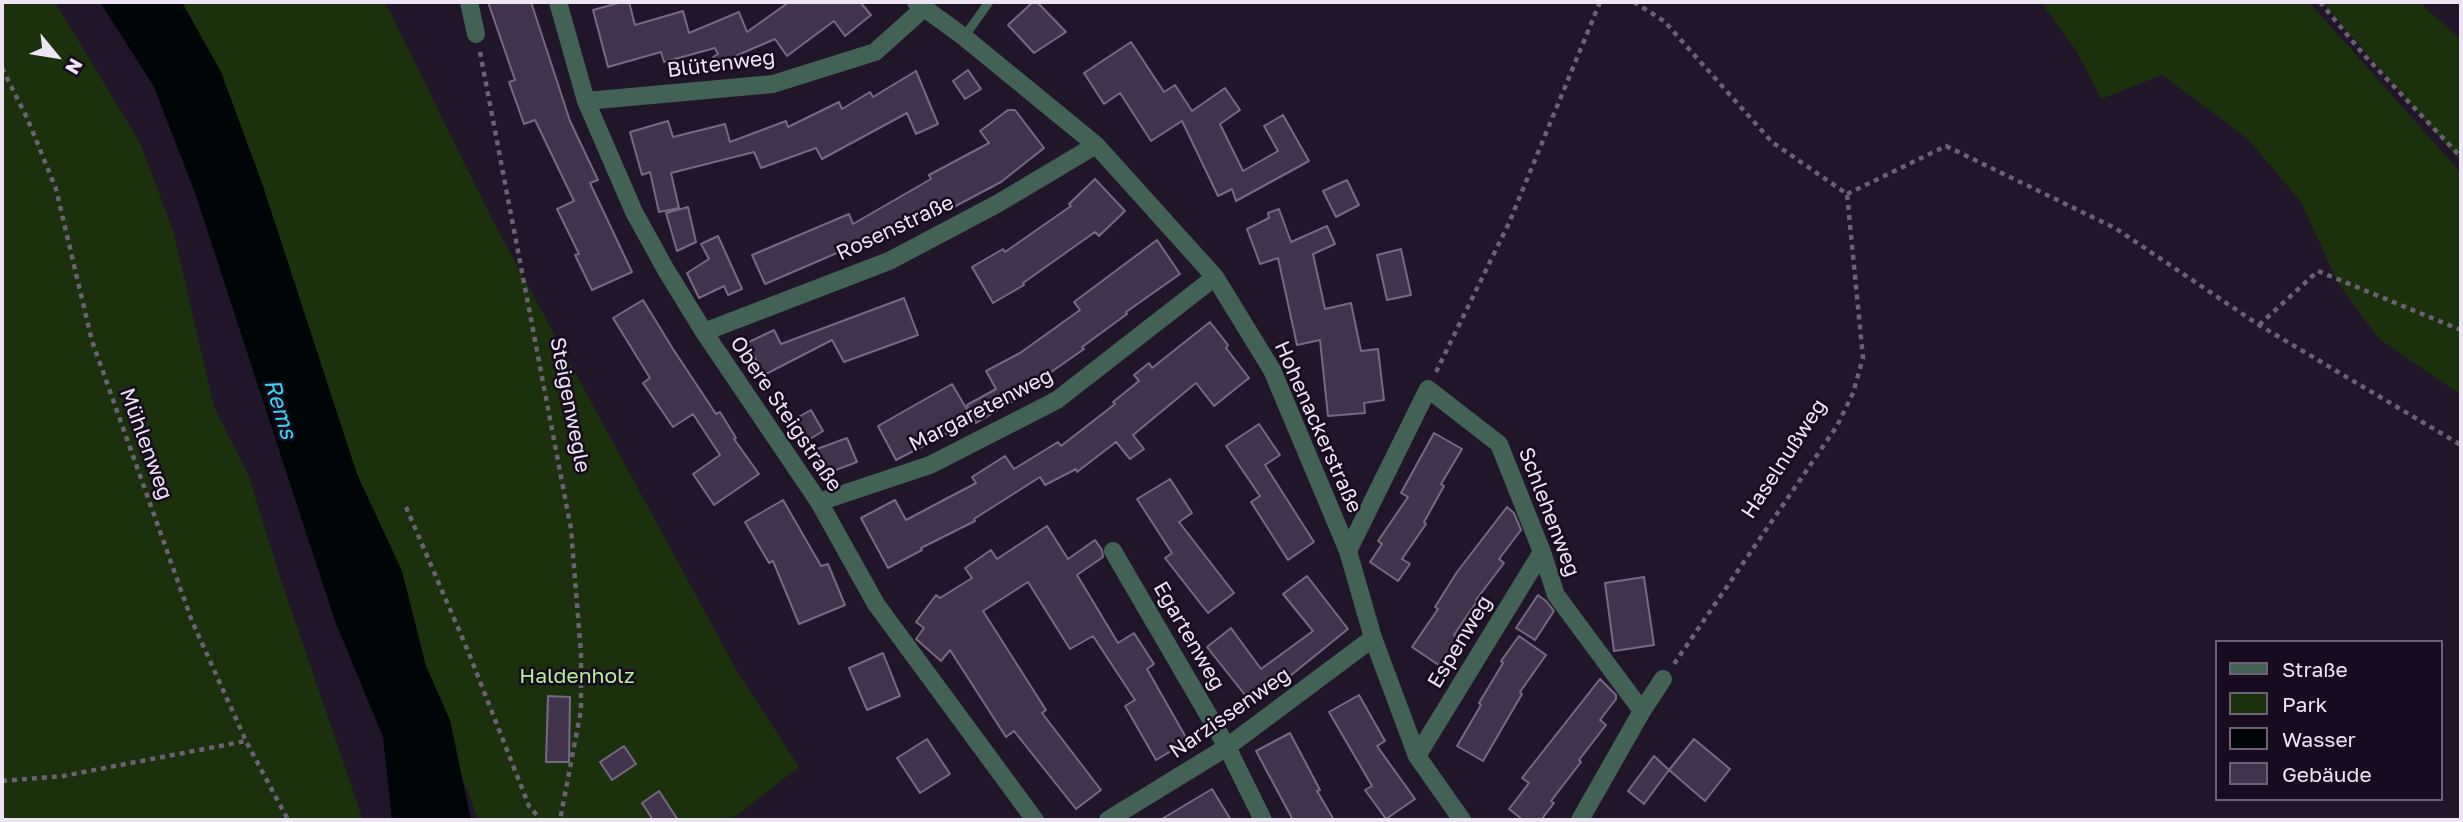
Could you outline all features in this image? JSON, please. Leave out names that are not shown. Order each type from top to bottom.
[{"type":"street","points":[[469,2],[476,34]]},
{"type":"street","name":"Obere Steigstraße","points":[[558,2],[586,101],[634,212],[704,332],[819,502],[876,604],[1035,820]]},
{"type":"street","name":"Blütenweg","points":[[586,101],[774,84],[875,52],[920,5]]},
{"type":"street","name":"Hohenackerstraße","points":[[920,5],[964,37],[1096,145],[1215,277],[1272,370],[1348,551],[1373,638],[1418,756],[1462,820]]},
{"type":"street","name":"Rosenstraße","points":[[704,332],[889,261],[997,204],[1096,145]]},
{"type":"street","name":"Margaretenweg","points":[[819,502],[930,465],[1057,400],[1215,277]]},
{"type":"street","points":[[1348,551],[1428,389]]},
{"type":"street","name":"Schlehenweg","points":[[1428,389],[1499,444],[1542,552],[1556,596],[1642,711]]},
{"type":"street","name":"Egartenweg","points":[[1113,551],[1227,747],[1263,820]]},
{"type":"street","name":"Espenweg","points":[[1418,756],[1542,552]]},
{"type":"street","name":"Narzissenweg","points":[[1108,820],[1227,747],[1373,638]]},
{"type":"street","points":[[1580,820],[1663,679]]},
{"type":"lane","points":[[964,37],[989,2]]},
{"type":"path","points":[[1428,389],[1509,223],[1600,2]]},
{"type":"path","points":[[1634,2],[1664,21],[1772,142],[1846,194],[1946,146],[2115,228],[2259,326],[2461,445]]},
{"type":"path","points":[[2320,2],[2364,55],[2461,157]]},
{"type":"path","name":"Steigenwegle","points":[[476,34],[571,528],[581,654],[581,710],[560,820]]},
{"type":"path","name":"Mühlenweg","points":[[2,68],[28,120],[56,189],[92,341],[192,621],[246,741],[288,820]]},
{"type":"path","name":"Haselnußweg","points":[[1663,679],[1837,426],[1853,393],[1863,358],[1846,194]]},
{"type":"path","points":[[2259,326],[2318,271],[2461,330]]},
{"type":"path","points":[[406,507],[468,651],[529,806],[541,820]]},
{"type":"path","points":[[2,781],[63,776],[246,741]]},
{"type":"green space","points":[[2,2],[55,2],[140,143],[173,230],[214,407],[249,476],[278,571],[363,820],[2,820]]},
{"type":"green space","name":"Haldenholz","points":[[164,2],[385,2],[494,223],[737,671],[799,767],[731,820],[478,820],[405,616]]},
{"type":"green space","points":[[2041,2],[2309,2],[2461,173],[2461,395],[2378,338],[2337,281],[2301,202],[2247,138],[2162,75],[2101,99],[2077,52]]},
{"type":"green space","points":[[2322,2],[2419,2],[2461,40],[2461,162]]},
{"type":"water","name":"Rems","points":[[100,2],[182,2],[221,72],[262,183],[357,474],[402,571],[426,666],[450,720],[471,820],[392,820],[383,737],[335,621],[195,193],[154,87]]},
{"type":"building","points":[[488,2],[531,2],[570,121],[598,180],[590,183],[632,272],[592,290],[575,255],[579,254],[557,209],[574,201],[535,120],[524,124],[509,82],[515,80]]},
{"type":"building","points":[[629,2],[635,25],[683,11],[689,33],[739,12],[747,32],[789,2],[860,2],[871,15],[845,36],[834,21],[787,56],[775,39],[717,64],[713,57],[718,54],[715,48],[664,62],[661,52],[608,67],[593,10]]},
{"type":"building","points":[[1033,2],[1037,2],[1066,32],[1034,53],[1008,25]]},
{"type":"building","points":[[1131,42],[1164,92],[1175,85],[1192,111],[1225,88],[1240,110],[1220,124],[1243,171],[1278,151],[1264,126],[1283,115],[1309,161],[1236,201],[1232,189],[1218,196],[1182,121],[1151,141],[1120,93],[1104,104],[1084,73]]},
{"type":"building","points":[[968,70],[981,89],[965,99],[953,81]]},
{"type":"building","points":[[916,71],[938,124],[916,134],[907,113],[822,159],[816,148],[761,168],[754,152],[671,173],[679,208],[659,212],[650,172],[642,175],[630,132],[668,121],[673,137],[725,124],[730,142],[786,121],[788,127],[839,102],[842,109],[870,92],[873,97]]},
{"type":"building","points":[[1008,110],[1015,110],[1044,148],[1001,182],[948,210],[944,204],[897,231],[895,228],[765,284],[752,255],[849,214],[853,224],[931,179],[929,175],[989,143],[980,131]]},
{"type":"building","points":[[1095,179],[1125,211],[1099,236],[1095,232],[1023,283],[1024,285],[993,303],[972,267],[1003,249],[1005,252],[1071,206],[1069,204]]},
{"type":"building","points":[[1347,180],[1359,205],[1336,217],[1323,191]]},
{"type":"building","points":[[688,207],[696,242],[677,251],[666,213]]},
{"type":"building","points":[[1279,209],[1291,242],[1327,226],[1335,244],[1313,254],[1325,309],[1351,303],[1361,351],[1378,349],[1384,400],[1364,403],[1365,413],[1328,416],[1320,340],[1297,345],[1278,258],[1260,264],[1247,229],[1269,218],[1268,213]]},
{"type":"building","points":[[718,236],[742,289],[728,295],[724,286],[699,298],[687,273],[709,259],[701,244]]},
{"type":"building","points":[[1157,240],[1180,274],[1126,312],[1127,314],[1082,347],[1084,349],[1034,384],[1036,388],[976,423],[967,405],[996,389],[986,371],[1020,353],[1080,310],[1074,302]]},
{"type":"building","points":[[1401,249],[1411,295],[1387,300],[1377,255]]},
{"type":"building","points":[[904,298],[918,335],[844,362],[832,340],[764,375],[747,343],[774,330],[781,344]]},
{"type":"building","points":[[643,300],[716,414],[720,412],[736,438],[734,439],[759,474],[714,505],[693,474],[720,455],[693,414],[673,427],[643,383],[650,378],[613,318]]},
{"type":"building","points":[[1210,322],[1249,378],[1214,406],[1196,383],[1133,435],[1144,449],[1130,459],[1116,442],[1077,472],[1076,469],[1045,485],[1040,477],[974,519],[975,521],[888,568],[861,518],[895,500],[906,520],[976,483],[972,477],[1005,456],[1014,469],[1058,442],[1061,446],[1115,404],[1113,402],[1139,381],[1134,375],[1149,363],[1152,368]]},
{"type":"building","points":[[952,384],[973,420],[896,460],[878,426]]},
{"type":"building","points":[[811,410],[823,431],[805,442],[793,420]]},
{"type":"building","points":[[1259,424],[1280,455],[1265,465],[1314,542],[1288,560],[1251,502],[1260,496],[1226,446]]},
{"type":"building","points":[[1434,433],[1462,449],[1441,484],[1444,486],[1424,522],[1426,524],[1402,559],[1410,564],[1398,581],[1370,562],[1382,544],[1378,541],[1408,497],[1401,493]]},
{"type":"building","points":[[847,438],[857,462],[825,474],[817,449]]},
{"type":"building","points":[[1170,479],[1192,513],[1179,522],[1234,593],[1208,613],[1165,558],[1172,553],[1137,499]]},
{"type":"building","points":[[783,500],[821,566],[828,564],[845,605],[799,624],[773,561],[769,563],[745,522]]},
{"type":"building","points":[[1507,507],[1514,513],[1521,530],[1499,559],[1504,563],[1454,635],[1459,639],[1440,666],[1412,647],[1438,609],[1435,607],[1457,572]]},
{"type":"building","points":[[1047,526],[1068,559],[1095,540],[1102,550],[1103,557],[1077,575],[1118,643],[1134,633],[1154,664],[1147,669],[1188,741],[1156,760],[1125,706],[1135,700],[1093,636],[1070,649],[1028,582],[983,611],[1046,710],[1042,713],[1101,790],[1076,809],[1014,731],[1006,737],[950,650],[941,661],[916,639],[924,628],[916,622],[936,595],[940,598],[972,578],[965,568],[991,550],[997,559]]},
{"type":"building","points":[[1307,576],[1348,629],[1290,676],[1286,671],[1249,700],[1207,647],[1231,628],[1261,669],[1313,631],[1283,594]]},
{"type":"building","points":[[1644,577],[1654,645],[1614,651],[1605,583]]},
{"type":"building","points":[[1538,595],[1554,611],[1535,640],[1516,628]]},
{"type":"building","points":[[1519,636],[1546,655],[1520,692],[1522,694],[1483,761],[1457,746],[1503,663],[1501,661]]},
{"type":"building","points":[[883,653],[900,696],[867,710],[849,668]]},
{"type":"building","points":[[1600,679],[1616,695],[1616,699],[1600,720],[1606,725],[1579,760],[1581,762],[1551,801],[1554,803],[1541,820],[1523,820],[1509,809],[1529,783],[1522,778]]},
{"type":"building","points":[[1359,695],[1385,741],[1377,746],[1415,799],[1386,819],[1365,790],[1372,786],[1329,712]]},
{"type":"building","points":[[548,696],[570,697],[569,762],[546,762]]},
{"type":"building","points":[[1290,733],[1334,820],[1293,820],[1256,751]]},
{"type":"building","points":[[927,739],[950,774],[920,793],[897,758]]},
{"type":"building","points":[[1694,739],[1730,769],[1705,801],[1669,770]]},
{"type":"building","points":[[624,746],[636,764],[612,780],[600,762]]},
{"type":"building","points":[[1654,756],[1669,770],[1644,804],[1628,791]]},
{"type":"building","points":[[1212,789],[1231,820],[1160,820]]},
{"type":"building","points":[[659,791],[678,820],[653,820],[642,803]]}]
